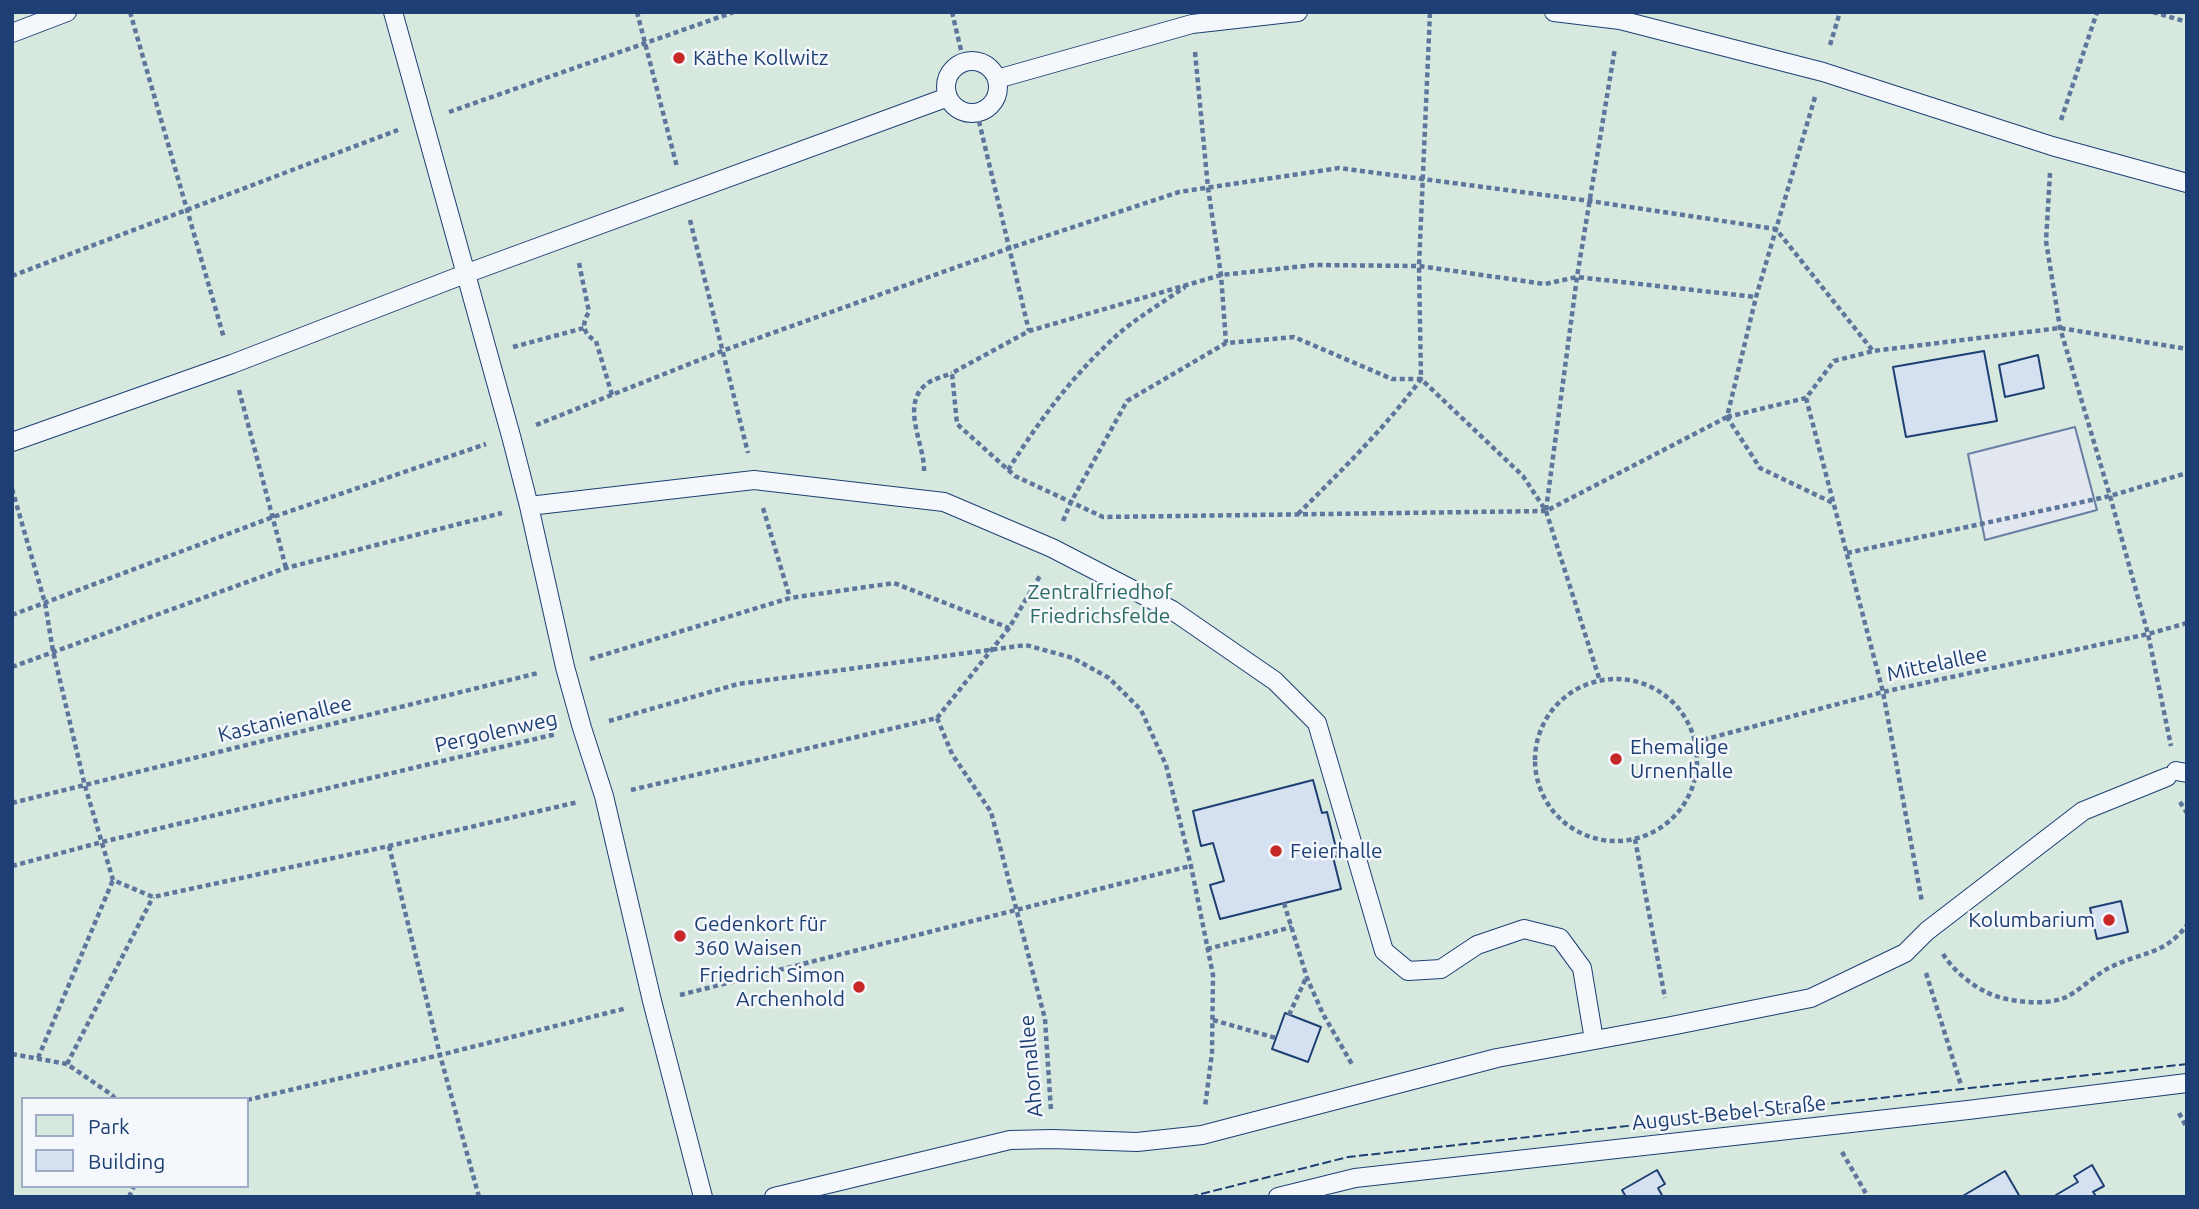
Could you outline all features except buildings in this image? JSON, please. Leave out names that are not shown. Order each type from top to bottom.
[{"type":"lane","points":[[12,33],[67,12]]},
{"type":"lane","points":[[393,12],[511,436],[565,667],[604,796],[652,1001],[703,1197]]},
{"type":"lane","points":[[997,79],[1192,24],[1298,12]]},
{"type":"lane","points":[[1553,12],[1620,20],[1822,72],[2052,146],[2187,183]]},
{"type":"lane","points":[[971,61],[987,66],[997,79],[998,88],[992,105],[977,113],[959,110],[952,105],[948,97],[946,80],[956,67],[964,63],[971,61]]},
{"type":"lane","points":[[12,442],[232,364],[465,274],[948,97]]},
{"type":"lane","points":[[529,506],[754,480],[944,502],[1064,554],[1172,610],[1275,681],[1317,723],[1384,951],[1408,971],[1441,969],[1478,945],[1524,929],[1560,938],[1582,968],[1594,1040]]},
{"type":"lane","points":[[774,1197],[1010,1140],[1137,1142],[1202,1135],[1497,1058],[1671,1027],[1811,998],[1905,953],[2083,811],[2177,774]]},
{"type":"lane","name":"August-Bebel-Straße","points":[[1278,1197],[1355,1178],[2187,1083]]},
{"type":"path","points":[[130,12],[232,364],[286,568]]},
{"type":"path","points":[[637,12],[754,480],[790,598]]},
{"type":"path","points":[[12,276],[423,121],[734,12]]},
{"type":"path","points":[[952,12],[964,63]]},
{"type":"path","points":[[1298,513],[1374,437],[1421,379],[1419,266],[1430,12]]},
{"type":"path","points":[[2097,12],[2052,146],[2046,241],[2060,328],[2148,634],[2177,774]]},
{"type":"path","points":[[2153,12],[2187,22]]},
{"type":"path","points":[[1546,511],[1577,277],[1620,20]]},
{"type":"path","points":[[1192,24],[1208,188],[1221,275],[1226,343]]},
{"type":"path","points":[[1822,72],[1756,297],[1727,417],[1760,468],[1834,504]]},
{"type":"path","points":[[977,113],[1029,331]]},
{"type":"path","points":[[12,615],[273,517],[511,436],[722,351],[1010,248],[1179,192],[1339,168],[1776,229],[1873,351]]},
{"type":"path","points":[[573,235],[589,312],[584,328],[589,337],[596,341],[612,395]]},
{"type":"path","points":[[923,499],[924,464],[913,424],[916,396],[929,382],[952,373],[1029,331],[1221,275],[1314,265],[1419,266],[1545,284],[1577,277],[1756,297]]},
{"type":"path","points":[[1008,470],[1067,386],[1116,336],[1188,284]]},
{"type":"path","points":[[488,354],[584,328]]},
{"type":"path","points":[[952,373],[957,424],[1015,476],[1103,517],[1546,511],[1727,417],[1807,398],[1834,361],[1873,351],[2060,328],[2187,349]]},
{"type":"path","points":[[1070,502],[1127,401],[1226,343],[1294,337],[1392,379],[1421,379],[1523,476],[1546,511],[1600,681]]},
{"type":"path","points":[[1807,398],[1883,692],[1922,937],[1968,1110]]},
{"type":"path","points":[[1847,553],[2110,496],[2187,473]]},
{"type":"path","points":[[12,489],[44,603],[85,786],[113,880],[38,1058]]},
{"type":"path","points":[[12,667],[286,568],[529,506]]},
{"type":"path","points":[[113,880],[153,897],[389,846],[937,718],[1009,628],[1041,575]]},
{"type":"path","name":"Kastanienallee","points":[[12,803],[565,667],[790,598],[894,583],[1009,628]]},
{"type":"path","name":"Mittelallee","points":[[1695,742],[1883,692],[2187,623]]},
{"type":"path","name":"Pergolenweg","points":[[12,866],[102,842],[582,728],[738,684],[1027,645],[1073,658],[1109,678],[1141,710],[1166,765],[1191,866],[1213,975],[1212,1053],[1202,1135]]},
{"type":"path","points":[[1625,680],[1649,687],[1670,700],[1686,719],[1695,742],[1697,767],[1691,792],[1678,813],[1659,830],[1636,839],[1610,841],[1585,835],[1563,822],[1546,802],[1537,778],[1535,752],[1542,727],[1556,705],[1576,689],[1600,681],[1625,680]]},
{"type":"path","name":"Ahornallee","points":[[937,718],[952,754],[991,812],[1018,909],[1045,1020],[1052,1139]]},
{"type":"path","points":[[1636,839],[1671,1027]]},
{"type":"path","points":[[389,846],[440,1055],[479,1197]]},
{"type":"path","points":[[1018,909],[1191,866]]},
{"type":"path","points":[[67,1064],[153,897]]},
{"type":"path","points":[[1284,903],[1307,978],[1323,1014],[1355,1069],[1361,1094]]},
{"type":"path","points":[[1922,937],[1952,968],[1987,993],[2035,1004],[2064,998],[2109,967],[2154,952],[2178,937],[2187,925]]},
{"type":"path","points":[[1208,949],[1292,927]]},
{"type":"path","points":[[1289,1015],[1307,978]]},
{"type":"path","points":[[1213,1020],[1276,1038]]},
{"type":"path","points":[[12,1054],[67,1064],[114,1097]]},
{"type":"path","points":[[1835,1124],[1837,1144],[1868,1197]]},
{"type":"green space","name":"Zentralfriedhof Friedrichsfelde","points":[[12,12],[2187,12],[2187,1197],[12,1197]]},
{"type":"shaded area","points":[[2075,427],[2097,510],[1985,540],[1968,454]]},
{"type":"fence","points":[[1189,1197],[1348,1157],[2187,1064]]},
{"type":"place","name":"Käthe Kollwitz","points":[[679,58]]},
{"type":"place","name":"Ehemalige Urnenhalle","points":[[1616,759]]},
{"type":"place","name":"Feierhalle","points":[[1276,851]]},
{"type":"place","name":"Kolumbarium","points":[[2109,920]]},
{"type":"place","name":"Gedenkort für 360 Waisen","points":[[680,936]]},
{"type":"place","name":"Friedrich Simon Archenhold","points":[[859,987]]}]
